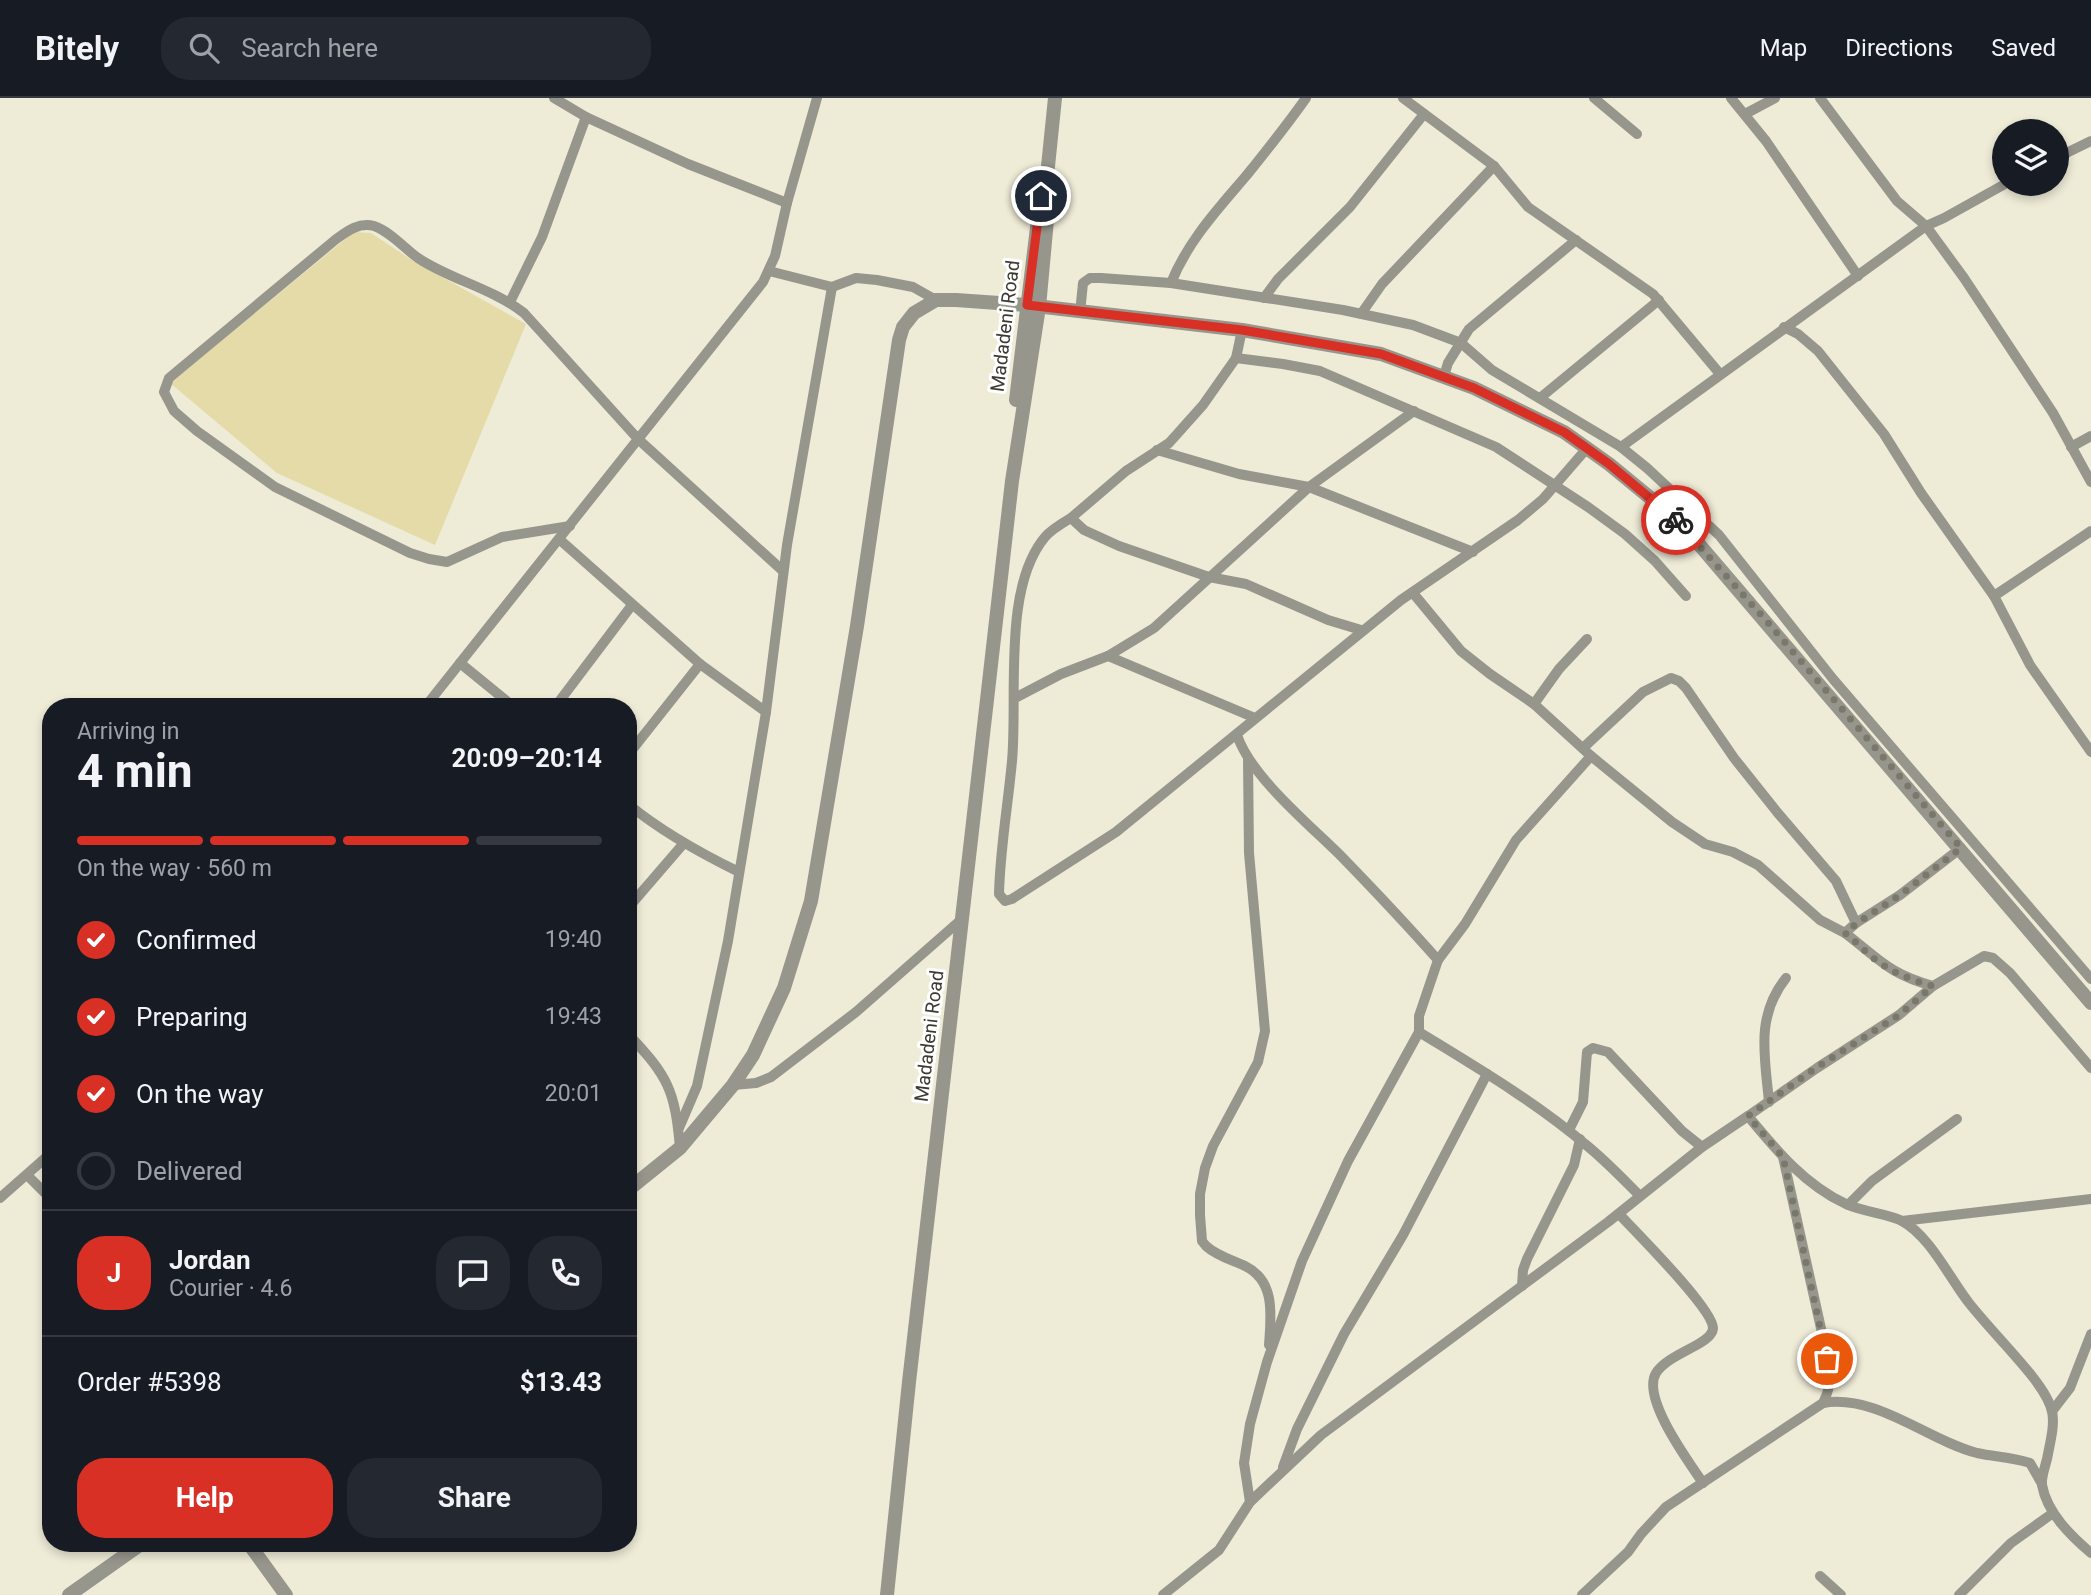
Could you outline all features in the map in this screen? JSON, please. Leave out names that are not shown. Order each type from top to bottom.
[{"type":"street","points":[[554,98],[586,117],[688,164],[787,203]]},
{"type":"street","points":[[432,698],[769,271],[817,98]]},
{"type":"street","name":"Madadeni Road","points":[[887,1595],[1012,481],[1033,306],[1048,209],[1047,176],[1055,98]]},
{"type":"street","points":[[1171,282],[1193,240],[1270,147],[1306,98]]},
{"type":"street","points":[[1403,98],[1494,166],[1528,207],[1632,278],[1659,300],[1720,374]]},
{"type":"street","points":[[1594,98],[1637,134]]},
{"type":"street","points":[[1731,98],[1745,114],[1858,276]]},
{"type":"street","points":[[1745,114],[1775,98]]},
{"type":"street","points":[[1820,98],[1897,201],[1926,226],[2053,413],[2091,482]]},
{"type":"street","points":[[1264,298],[1278,279],[1350,208],[1424,114]]},
{"type":"street","points":[[510,302],[542,237],[586,117]]},
{"type":"street","points":[[2069,152],[2091,141]]},
{"type":"street","points":[[1361,314],[1382,284],[1494,166]]},
{"type":"street","points":[[1621,447],[1926,226],[1944,219],[1992,191]]},
{"type":"street","points":[[570,526],[502,537],[447,562],[410,553],[275,487],[197,431],[174,411],[164,392],[169,378],[335,240],[362,225],[380,229],[419,259],[510,302],[558,349],[638,439],[783,571]]},
{"type":"street","points":[[1444,376],[1448,363],[1464,336],[1476,323],[1576,240]]},
{"type":"street","points":[[769,271],[832,287],[863,278],[913,287],[936,300],[1033,306],[1242,330],[1381,354],[1495,397],[1564,432],[1588,447],[1671,515],[1697,541],[1961,848],[2091,979]]},
{"type":"street","points":[[1080,313],[1082,285],[1090,278],[1131,279],[1171,282],[1413,325],[1461,343],[1492,370],[1621,447],[1647,467],[1719,535],[2012,899],[2091,1003]]},
{"type":"street","points":[[678,1128],[692,1102],[703,1061],[728,941],[766,712],[783,571],[832,287]]},
{"type":"street","points":[[637,1183],[680,1148],[733,1085],[758,1045],[784,988],[811,901],[857,626],[899,340],[907,321],[914,313],[936,300]]},
{"type":"street","points":[[1540,398],[1659,300]]},
{"type":"street","points":[[1784,327],[1798,334],[1818,351],[1860,402],[1994,596],[2030,664],[2091,752]]},
{"type":"street","points":[[1242,330],[1236,358],[1203,405],[1169,443],[1126,471],[1071,518],[1053,529],[1040,543],[1031,561],[1023,584],[1014,637],[1012,760],[999,868],[999,894],[1005,901],[1116,832],[1401,600],[1518,520],[1556,485],[1588,447]]},
{"type":"street","points":[[1236,358],[1320,371],[1496,447],[1556,485],[1633,540],[1686,596]]},
{"type":"street","points":[[1015,698],[1061,674],[1108,656],[1154,628],[1309,487],[1414,411]]},
{"type":"street","points":[[2071,447],[2091,436]]},
{"type":"street","points":[[1157,450],[1239,474],[1309,487],[1473,552]]},
{"type":"street","points":[[1071,518],[1098,538],[1209,577],[1246,584],[1328,620],[1362,631]]},
{"type":"street","points":[[1994,596],[2091,531]]},
{"type":"street","points":[[559,539],[700,664],[766,712]]},
{"type":"street","points":[[1413,593],[1461,651],[1534,704],[1587,752],[1682,830],[1705,844],[1750,860],[1827,925],[1845,933],[1892,971],[1933,986]]},
{"type":"street","points":[[562,698],[632,605]]},
{"type":"street","points":[[1534,704],[1559,669],[1587,639]]},
{"type":"street","points":[[1108,656],[1255,718]]},
{"type":"street","points":[[460,663],[503,698]]},
{"type":"street","points":[[637,744],[700,664]]},
{"type":"street","points":[[1250,1502],[1244,1463],[1245,1448],[1267,1362],[1302,1261],[1348,1161],[1419,1032],[1419,1016],[1438,960],[1465,924],[1516,840],[1587,752],[1643,692],[1671,678],[1679,681],[1695,699],[1734,758],[1768,802],[1836,881],[1857,923]]},
{"type":"street","points":[[1237,735],[1248,758],[1262,776],[1438,960]]},
{"type":"street","points":[[1248,758],[1249,853],[1265,1031],[1258,1062],[1213,1146],[1205,1168],[1200,1194],[1200,1215],[1202,1241],[1206,1246],[1252,1270],[1265,1284],[1271,1304],[1267,1362]]},
{"type":"street","points":[[637,810],[684,843],[739,872]]},
{"type":"street","points":[[637,898],[684,843]]},
{"type":"street","points":[[1845,933],[1961,848]]},
{"type":"street","points":[[733,1085],[756,1083],[771,1077],[856,1012],[962,919]]},
{"type":"street","points":[[1163,1595],[1219,1549],[1250,1502],[1321,1435],[1619,1214],[1702,1147],[1816,1068],[1899,1015],[1933,986],[1984,956],[1993,958],[2010,973],[2091,1068]]},
{"type":"street","points":[[1769,1102],[1763,1040],[1764,1021],[1777,989],[1786,978]]},
{"type":"street","points":[[1419,1032],[1569,1130],[1609,1164],[1640,1196]]},
{"type":"street","points":[[637,1043],[670,1085],[680,1148]]},
{"type":"street","points":[[1569,1130],[1583,1101],[1587,1052],[1599,1048],[1608,1052],[1682,1131],[1702,1147]]},
{"type":"street","points":[[1282,1470],[1297,1429],[1343,1334],[1403,1235],[1487,1074]]},
{"type":"street","points":[[1748,1116],[1783,1157],[1811,1184],[1848,1205],[1902,1221],[2091,1199]]},
{"type":"street","points":[[1848,1205],[1872,1181],[1957,1119]]},
{"type":"street","points":[[1522,1286],[1527,1259],[1574,1165],[1580,1139]]},
{"type":"street","points":[[1783,1157],[1830,1369],[1831,1383],[1823,1403]]},
{"type":"street","points":[[0,1198],[42,1161]]},
{"type":"street","points":[[27,1175],[42,1190]]},
{"type":"street","points":[[1619,1214],[1686,1287],[1714,1326],[1712,1333],[1705,1339],[1663,1366],[1656,1373],[1654,1381],[1665,1426],[1703,1483]]},
{"type":"street","points":[[1902,1221],[1933,1250],[1956,1287],[2033,1377],[2053,1410],[2042,1484]]},
{"type":"street","points":[[2053,1410],[2070,1388],[2091,1334]]},
{"type":"street","points":[[1581,1595],[1628,1552],[1660,1514],[1823,1403],[1839,1400],[1867,1405],[1976,1452],[2031,1463],[2053,1513],[2091,1553]]},
{"type":"street","points":[[1959,1595],[2011,1544],[2053,1513]]},
{"type":"street","points":[[69,1595],[130,1552]]},
{"type":"street","points":[[255,1552],[286,1595]]},
{"type":"street","points":[[1820,1576],[1840,1595]]},
{"type":"shaded area","points":[[354,232],[371,233],[415,262],[526,324],[435,545],[277,473],[170,383]]},
{"type":"way so far","points":[[1676,520],[1764,618],[1961,848],[1845,933],[1892,971],[1933,986],[1899,1015],[1748,1116],[1783,1157],[1827,1359]]},
{"type":"route","points":[[1041,196],[1027,305],[1286,336],[1381,354],[1474,388],[1564,432],[1588,447],[1676,520]]}]
